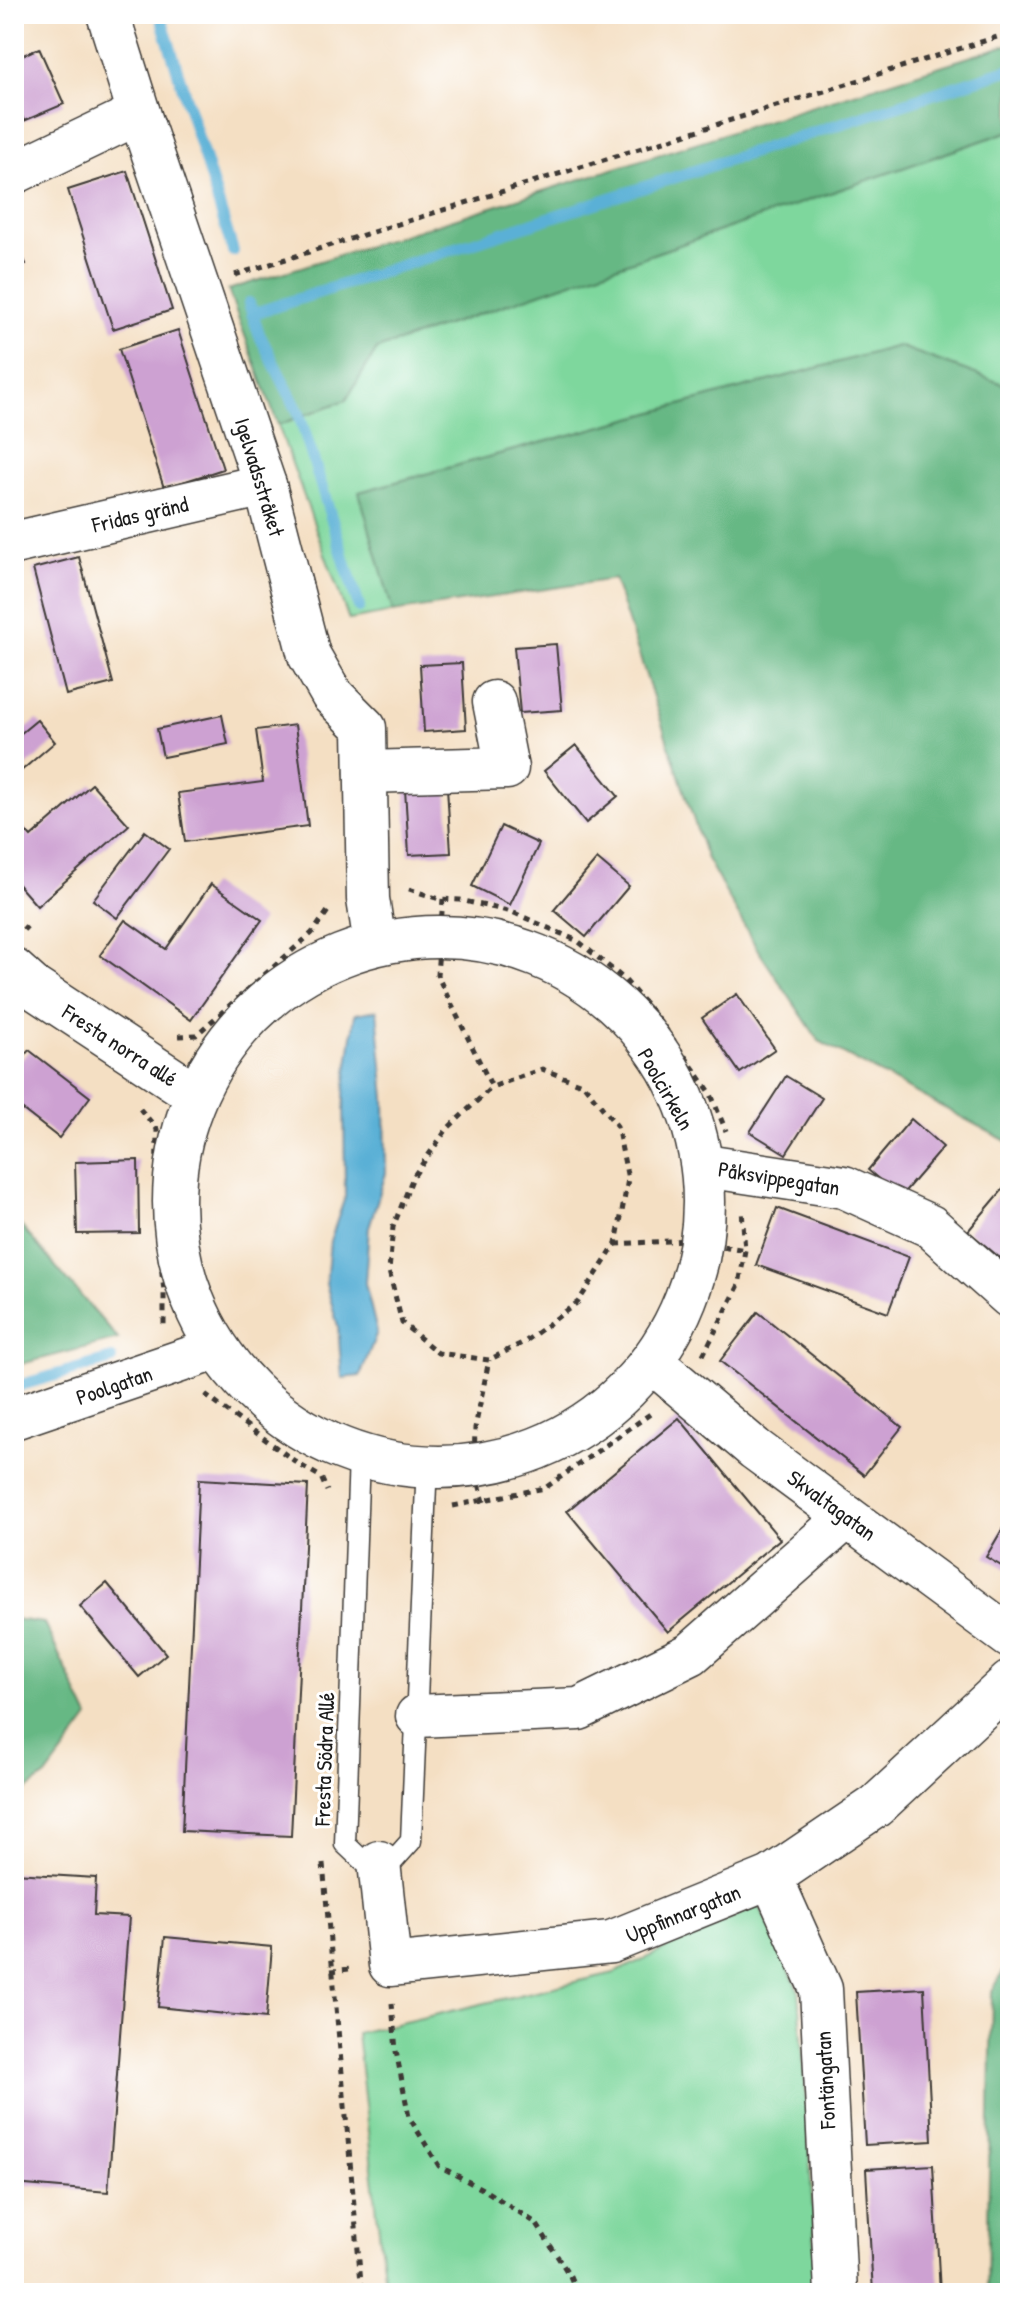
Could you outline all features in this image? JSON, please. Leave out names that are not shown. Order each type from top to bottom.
[{"type":"street","name":"Igelvadsstråket","points":[[108,14],[265,485],[309,655],[332,695],[365,728],[371,918]]},
{"type":"street","points":[[14,173],[139,113]]},
{"type":"street","name":"Fridas gränd","points":[[14,543],[265,485]]},
{"type":"street","points":[[366,772],[507,768],[494,702]]},
{"type":"street","name":"Poolcirkeln","points":[[442,915],[457,931],[512,949],[568,976],[615,1010],[651,1057],[722,1169],[728,1247],[696,1299],[672,1378],[479,1484],[427,1462],[359,1456],[264,1401],[213,1350],[182,1282],[175,1197],[189,1090],[253,1014],[371,918],[442,915]]},
{"type":"street","name":"Fresta norra allé","points":[[14,970],[34,988],[189,1090]]},
{"type":"street","name":"Påksvippegatan","points":[[722,1169],[844,1187],[930,1226],[1010,1297]]},
{"type":"street","name":"Poolgatan","points":[[14,1418],[213,1350]]},
{"type":"street","name":"Skvaltagatan","points":[[672,1378],[755,1449],[1010,1637]]},
{"type":"street","points":[[417,1716],[579,1709],[691,1654],[847,1517]]},
{"type":"street","name":"Uppfinnargatan","points":[[390,1965],[611,1942],[771,1877],[876,1806],[1010,1682]]},
{"type":"street","points":[[379,1862],[390,1965]]},
{"type":"street","name":"Fontängatan","points":[[771,1877],[821,1989],[836,2293]]},
{"type":"lane","name":"Fresta Södra Allé","points":[[359,1456],[345,1844],[364,1862],[379,1862]]},
{"type":"lane","points":[[379,1862],[394,1860],[411,1841],[427,1462]]},
{"type":"path","points":[[371,918],[409,889],[442,915]]},
{"type":"path","points":[[425,1509],[479,1484],[545,1488],[672,1378],[739,1285],[728,1247],[722,1169],[725,1126],[710,1092],[661,1022],[624,979],[578,941],[512,912],[460,900],[442,915],[437,975],[492,1087]]},
{"type":"path","points":[[542,1069],[584,1085],[617,1126],[628,1179],[616,1244],[578,1302],[526,1341],[489,1360],[438,1353],[402,1323],[389,1271],[393,1227],[413,1177],[447,1129],[492,1087],[542,1069]]},
{"type":"path","points":[[616,1244],[687,1240],[728,1247]]},
{"type":"path","points":[[479,1484],[475,1428],[489,1360]]},
{"type":"path","points":[[390,1965],[396,2051],[409,2117],[439,2166],[536,2223],[570,2276],[577,2293]]},
{"type":"green space","points":[[1010,44],[1010,131],[377,349],[346,400],[278,425],[228,290]]},
{"type":"green space","points":[[1010,131],[1010,381],[1004,385],[898,346],[360,492],[393,612],[349,620],[278,425],[346,400],[377,349]]},
{"type":"green space","points":[[898,346],[1003,384],[1010,381],[1010,1143],[819,1041],[756,947],[706,857],[614,579],[393,612],[359,492]]},
{"type":"green space","points":[[14,1218],[118,1339],[14,1366]]},
{"type":"green space","points":[[14,1619],[44,1623],[89,1718],[46,1776],[14,1799]]},
{"type":"green space","points":[[759,1905],[799,1992],[818,2293],[386,2293],[357,2033],[614,1973]]},
{"type":"green space","points":[[1010,1960],[1010,2293],[987,2293],[992,1991]]},
{"type":"water","points":[[377,1010],[385,1098],[386,1173],[369,1227],[365,1283],[377,1332],[360,1376],[342,1378],[338,1326],[326,1284],[330,1241],[345,1197],[344,1094],[355,1014]]},
{"type":"building","points":[[39,48],[64,104],[24,121],[14,97],[14,59]]},
{"type":"building","points":[[127,171],[172,310],[113,329],[68,190]]},
{"type":"building","points":[[14,237],[26,264],[14,269]]},
{"type":"building","points":[[178,330],[223,469],[164,488],[119,349]]},
{"type":"building","points":[[79,557],[113,683],[66,695],[33,569]]},
{"type":"building","points":[[556,644],[562,710],[520,713],[514,647]]},
{"type":"building","points":[[462,663],[466,729],[424,732],[420,665]]},
{"type":"building","points":[[222,715],[228,744],[163,757],[157,729]]},
{"type":"building","points":[[37,720],[55,742],[14,777],[14,739]]},
{"type":"building","points":[[295,725],[308,826],[185,842],[178,793],[263,782],[256,730]]},
{"type":"building","points":[[576,745],[618,796],[586,823],[544,771]]},
{"type":"building","points":[[92,784],[129,825],[37,906],[14,880],[14,818],[31,837]]},
{"type":"building","points":[[447,787],[451,853],[409,855],[405,789]]},
{"type":"building","points":[[501,826],[539,844],[510,905],[472,886]]},
{"type":"building","points":[[145,831],[169,849],[117,918],[93,900]]},
{"type":"building","points":[[597,859],[629,886],[586,937],[554,910]]},
{"type":"building","points":[[211,884],[262,920],[191,1020],[100,955],[125,920],[166,949]]},
{"type":"building","points":[[737,994],[775,1049],[740,1073],[702,1018]]},
{"type":"building","points":[[29,1050],[90,1097],[59,1138],[14,1103],[14,1070]]},
{"type":"building","points":[[786,1076],[822,1098],[786,1154],[750,1132]]},
{"type":"building","points":[[911,1119],[943,1147],[900,1197],[868,1170]]},
{"type":"building","points":[[138,1160],[139,1233],[77,1234],[75,1162]]},
{"type":"building","points":[[1010,1181],[1010,1247],[1000,1258],[968,1231]]},
{"type":"building","points":[[777,1208],[909,1257],[888,1313],[756,1265]]},
{"type":"building","points":[[758,1312],[902,1427],[864,1475],[720,1361]]},
{"type":"building","points":[[679,1418],[780,1539],[668,1632],[567,1511]]},
{"type":"building","points":[[199,1479],[308,1485],[291,1836],[182,1831]]},
{"type":"building","points":[[1010,1516],[1010,1571],[986,1557]]},
{"type":"building","points":[[107,1583],[166,1654],[139,1677],[80,1606]]},
{"type":"building","points":[[14,1873],[96,1878],[94,1915],[129,1917],[108,2192],[14,2184]]},
{"type":"building","points":[[165,1937],[272,1947],[266,2018],[158,2007]]},
{"type":"building","points":[[924,1988],[932,2141],[865,2145],[856,1992]]},
{"type":"building","points":[[933,2165],[940,2293],[873,2293],[866,2169]]},
{"type":"waterway","points":[[160,14],[233,251]]},
{"type":"waterway","points":[[252,314],[1010,69]]},
{"type":"waterway","points":[[249,303],[259,334],[298,411],[359,607]]},
{"type":"waterway","points":[[14,1387],[112,1359]]}]
